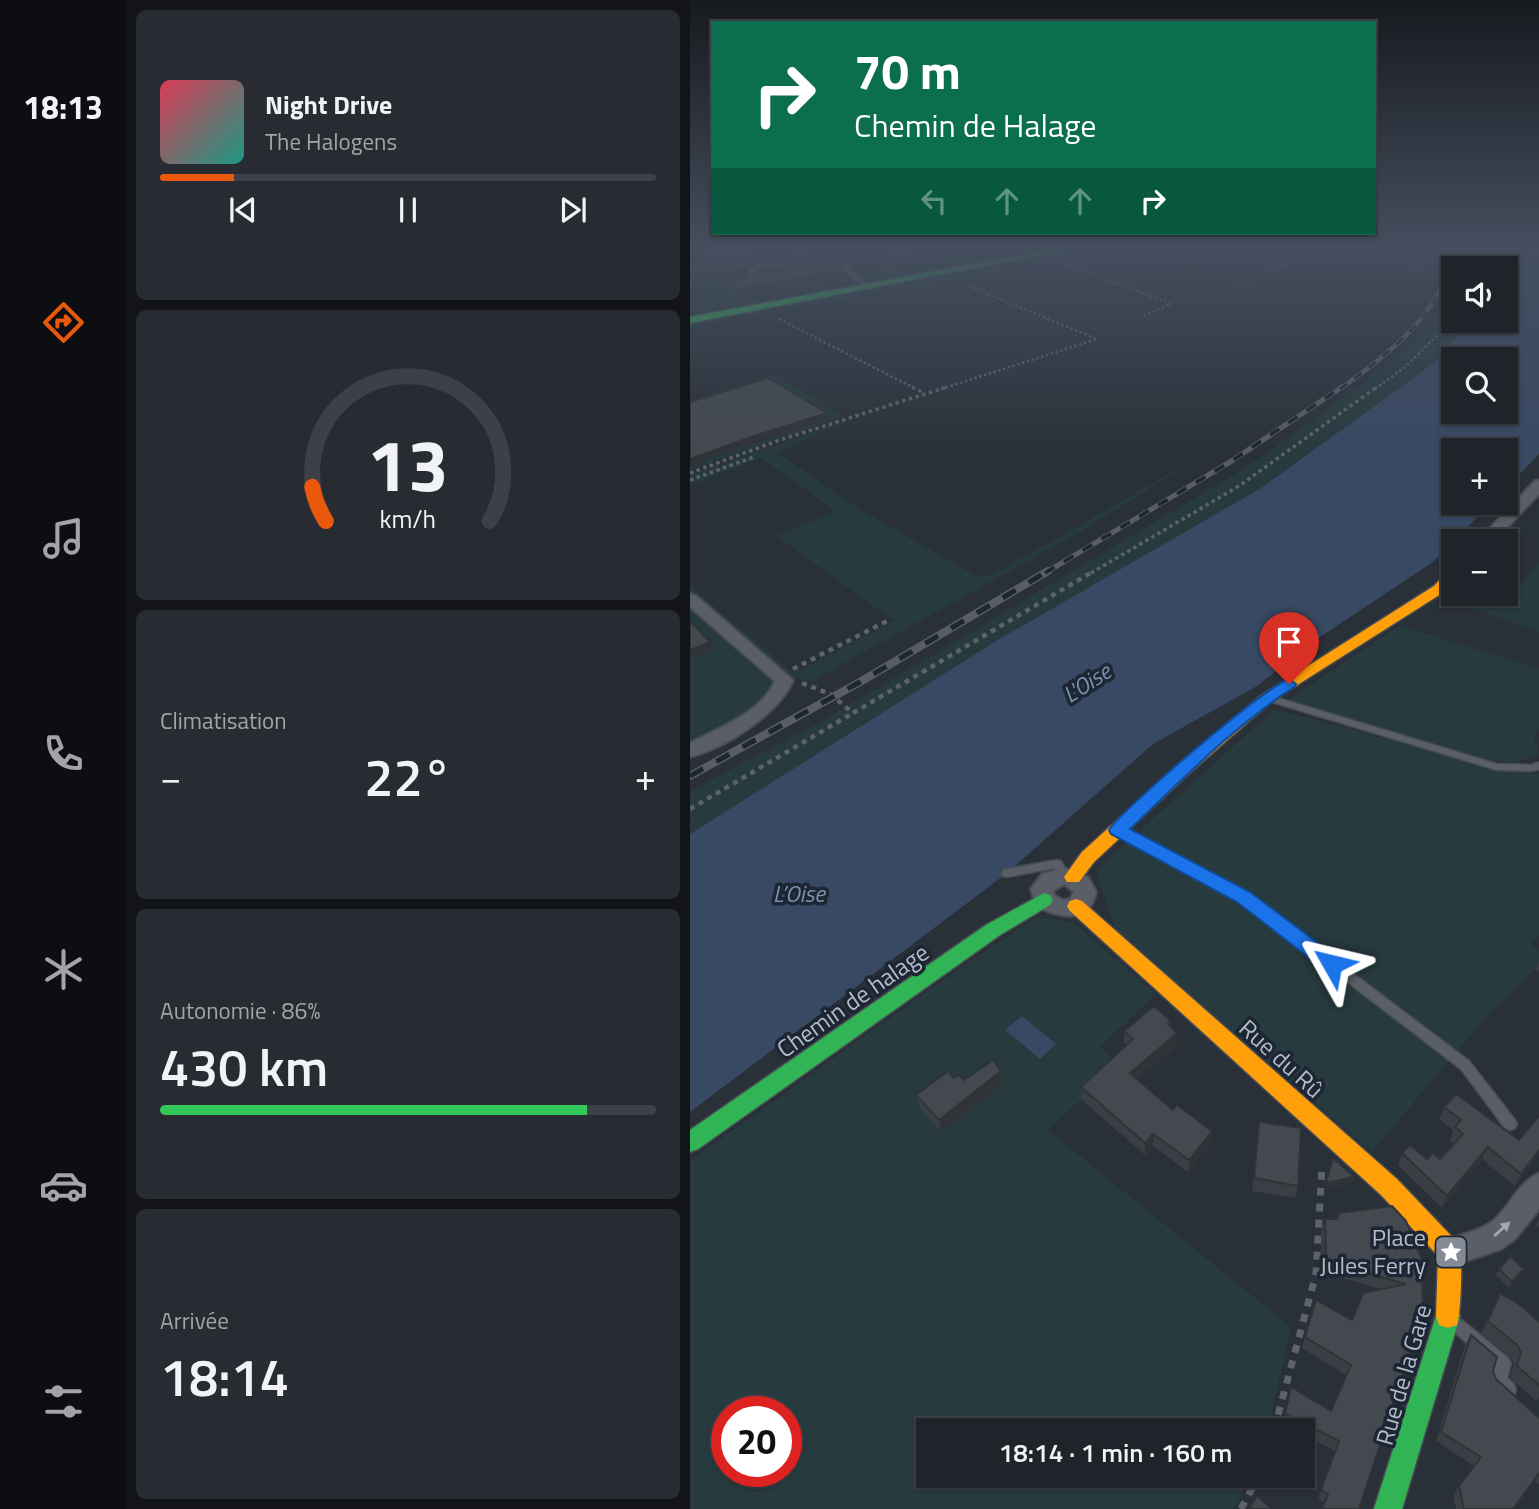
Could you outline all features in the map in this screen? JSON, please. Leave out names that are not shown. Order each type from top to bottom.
[{"type":"street","points":[[690,320],[721,314]]},
{"type":"street","points":[[1496,529],[1539,484]]},
{"type":"street","points":[[1068,876],[1086,888],[1084,898],[1076,906],[1062,909],[1044,901],[1042,889],[1045,884],[1068,876],[1267,698],[1441,587]]},
{"type":"street","points":[[690,599],[782,678],[782,689],[770,704],[690,751]]},
{"type":"street","name":"Chemin de halage","points":[[690,1142],[993,930],[1044,901]]},
{"type":"street","name":"Rue du Rû","points":[[1076,906],[1389,1187],[1451,1252]]},
{"type":"street","points":[[1451,1252],[1490,1239],[1505,1229],[1539,1186]]},
{"type":"street","name":"Rue de la Gare","points":[[1388,1509],[1448,1321],[1448,1265],[1451,1252]]},
{"type":"lane","points":[[1267,698],[1497,767],[1531,768],[1539,765]]},
{"type":"lane","points":[[1118,830],[1244,897],[1465,1065],[1510,1124]]},
{"type":"lane","points":[[1007,873],[1057,864],[1068,876]]},
{"type":"lane","points":[[1448,1321],[1463,1329],[1503,1363],[1498,1381],[1523,1404]]},
{"type":"path","points":[[690,473],[777,441],[1097,339],[1038,314]]},
{"type":"path","points":[[1142,316],[1146,314]]},
{"type":"path","points":[[775,316],[925,394]]},
{"type":"path","points":[[690,809],[1239,486],[1405,367],[1441,332]]},
{"type":"path","points":[[690,480],[754,457]]},
{"type":"path","points":[[782,678],[889,620]]},
{"type":"path","points":[[782,678],[821,688],[845,704],[853,713]]},
{"type":"path","points":[[1277,1418],[1316,1274],[1319,1188],[1326,1129]]},
{"type":"path","points":[[1241,1509],[1252,1488]]},
{"type":"green space","points":[[732,314],[764,314],[690,328],[690,322]]},
{"type":"green space","points":[[1327,314],[1335,314],[1384,331],[1382,333]]},
{"type":"green space","points":[[1438,314],[1441,314],[1441,333],[1459,333],[1448,347],[1441,347],[1441,356],[1435,363],[1261,488],[996,641],[690,834],[690,791],[815,725],[1240,471],[1388,363]]},
{"type":"green space","points":[[773,375],[845,416],[690,470],[690,466],[696,464],[690,460],[690,401]],"holes":[[[741,393],[827,419],[798,429]],[[700,405],[786,432],[756,443]]]},
{"type":"green space","points":[[850,419],[853,421],[824,430],[778,453],[858,508],[978,577],[993,574],[1213,449],[1084,530],[812,681],[790,677],[690,592],[690,586],[794,673],[894,621],[776,536],[834,510],[761,458],[690,485],[690,475]]},
{"type":"green space","points":[[1539,562],[1539,632],[1466,606],[1518,606],[1518,583],[1522,584]]},
{"type":"green space","points":[[690,604],[761,664],[774,681],[773,692],[755,711],[690,747]]},
{"type":"green space","points":[[1400,625],[1539,669],[1539,729],[1534,736],[1539,754],[1515,763],[1486,759],[1295,704],[1291,698]]},
{"type":"green space","points":[[1275,709],[1502,770],[1539,774],[1539,935],[1531,944],[1539,950],[1539,965],[1486,1017],[1372,1152],[1115,930],[1096,870]]},
{"type":"green space","points":[[1037,917],[1074,923],[1156,994],[1100,1047],[1118,1065],[1048,1130],[1291,1327],[1271,1418],[916,1418],[916,1488],[1244,1488],[1234,1509],[690,1509],[690,1161],[953,973]]},
{"type":"water","name":"L’Oise","points":[[1518,314],[1539,314],[1539,454],[1518,476],[1518,438],[1441,438],[1441,515],[1479,515],[1465,529],[1441,529],[1441,554],[1433,562],[1317,639],[1257,686],[1153,744],[1007,873],[690,1112],[690,834],[996,641],[1261,488],[1434,363],[1441,355],[1441,424],[1518,424],[1518,347],[1447,347],[1459,333],[1518,333]]},
{"type":"water","points":[[1022,1016],[1056,1044],[1040,1059],[1005,1030]]},
{"type":"building","points":[[768,378],[827,413],[690,459],[690,402]]},
{"type":"building","points":[[690,621],[710,642],[690,650]]},
{"type":"building","points":[[1154,1006],[1171,1021],[1168,1024],[1177,1033],[1130,1073],[1173,1110],[1177,1105],[1212,1131],[1189,1160],[1153,1134],[1145,1143],[1081,1087],[1133,1039],[1124,1031]]},
{"type":"building","points":[[993,1060],[1001,1071],[939,1120],[916,1095],[948,1071],[954,1078],[959,1075],[964,1080]]},
{"type":"building","points":[[1456,1094],[1519,1140],[1540,1115],[1540,1149],[1521,1174],[1488,1147],[1447,1196],[1402,1153],[1410,1145],[1427,1159],[1433,1153],[1440,1159],[1463,1134],[1455,1127],[1461,1120],[1444,1107]]},
{"type":"building","points":[[1259,1122],[1301,1128],[1298,1186],[1254,1178]]},
{"type":"building","points":[[1333,1158],[1354,1177],[1326,1183]]},
{"type":"building","points":[[1392,1206],[1406,1221],[1422,1260],[1423,1313],[1359,1509],[1322,1509],[1328,1494],[1321,1490],[1339,1441],[1315,1429],[1315,1418],[1293,1418],[1285,1414],[1291,1387],[1331,1411],[1351,1365],[1305,1337],[1316,1300],[1352,1320],[1363,1293],[1406,1284],[1326,1261],[1325,1219],[1337,1219],[1339,1213]]},
{"type":"building","points":[[1510,1256],[1524,1269],[1512,1282],[1499,1269]]},
{"type":"building","points":[[1500,1293],[1520,1305],[1540,1323],[1540,1386],[1517,1366],[1521,1352],[1517,1345],[1488,1321]]},
{"type":"building","points":[[1471,1335],[1497,1357],[1493,1371],[1496,1379],[1540,1419],[1540,1472],[1513,1509],[1464,1509],[1459,1486],[1481,1457],[1441,1432]]},
{"type":"building","points":[[1257,1496],[1272,1509],[1249,1509]]},
{"type":"railway","points":[[1340,389],[1396,345],[1424,314]]},
{"type":"railway","points":[[1045,573],[1230,462],[1342,387]]},
{"type":"railway","points":[[690,776],[860,682],[1048,571]]},
{"type":"traffic: fast","points":[[690,320],[720,314]]},
{"type":"traffic: fast","points":[[690,1142],[993,930],[1044,900]]},
{"type":"traffic: fast","points":[[1388,1509],[1448,1316]]},
{"type":"traffic: slow","points":[[1073,877],[1088,857],[1188,765],[1267,698],[1441,587]]},
{"type":"traffic: slow","points":[[1076,906],[1389,1187],[1451,1252],[1448,1265],[1448,1316]]},
{"type":"place","name":"Place Jules Ferry","points":[[1451,1252]]},
{"type":"route","points":[[1289,684],[1267,698],[1188,765],[1118,830],[1244,897],[1332,964]]},
{"type":"water label","name":"L'Oise","points":[[1087,683]]}]
